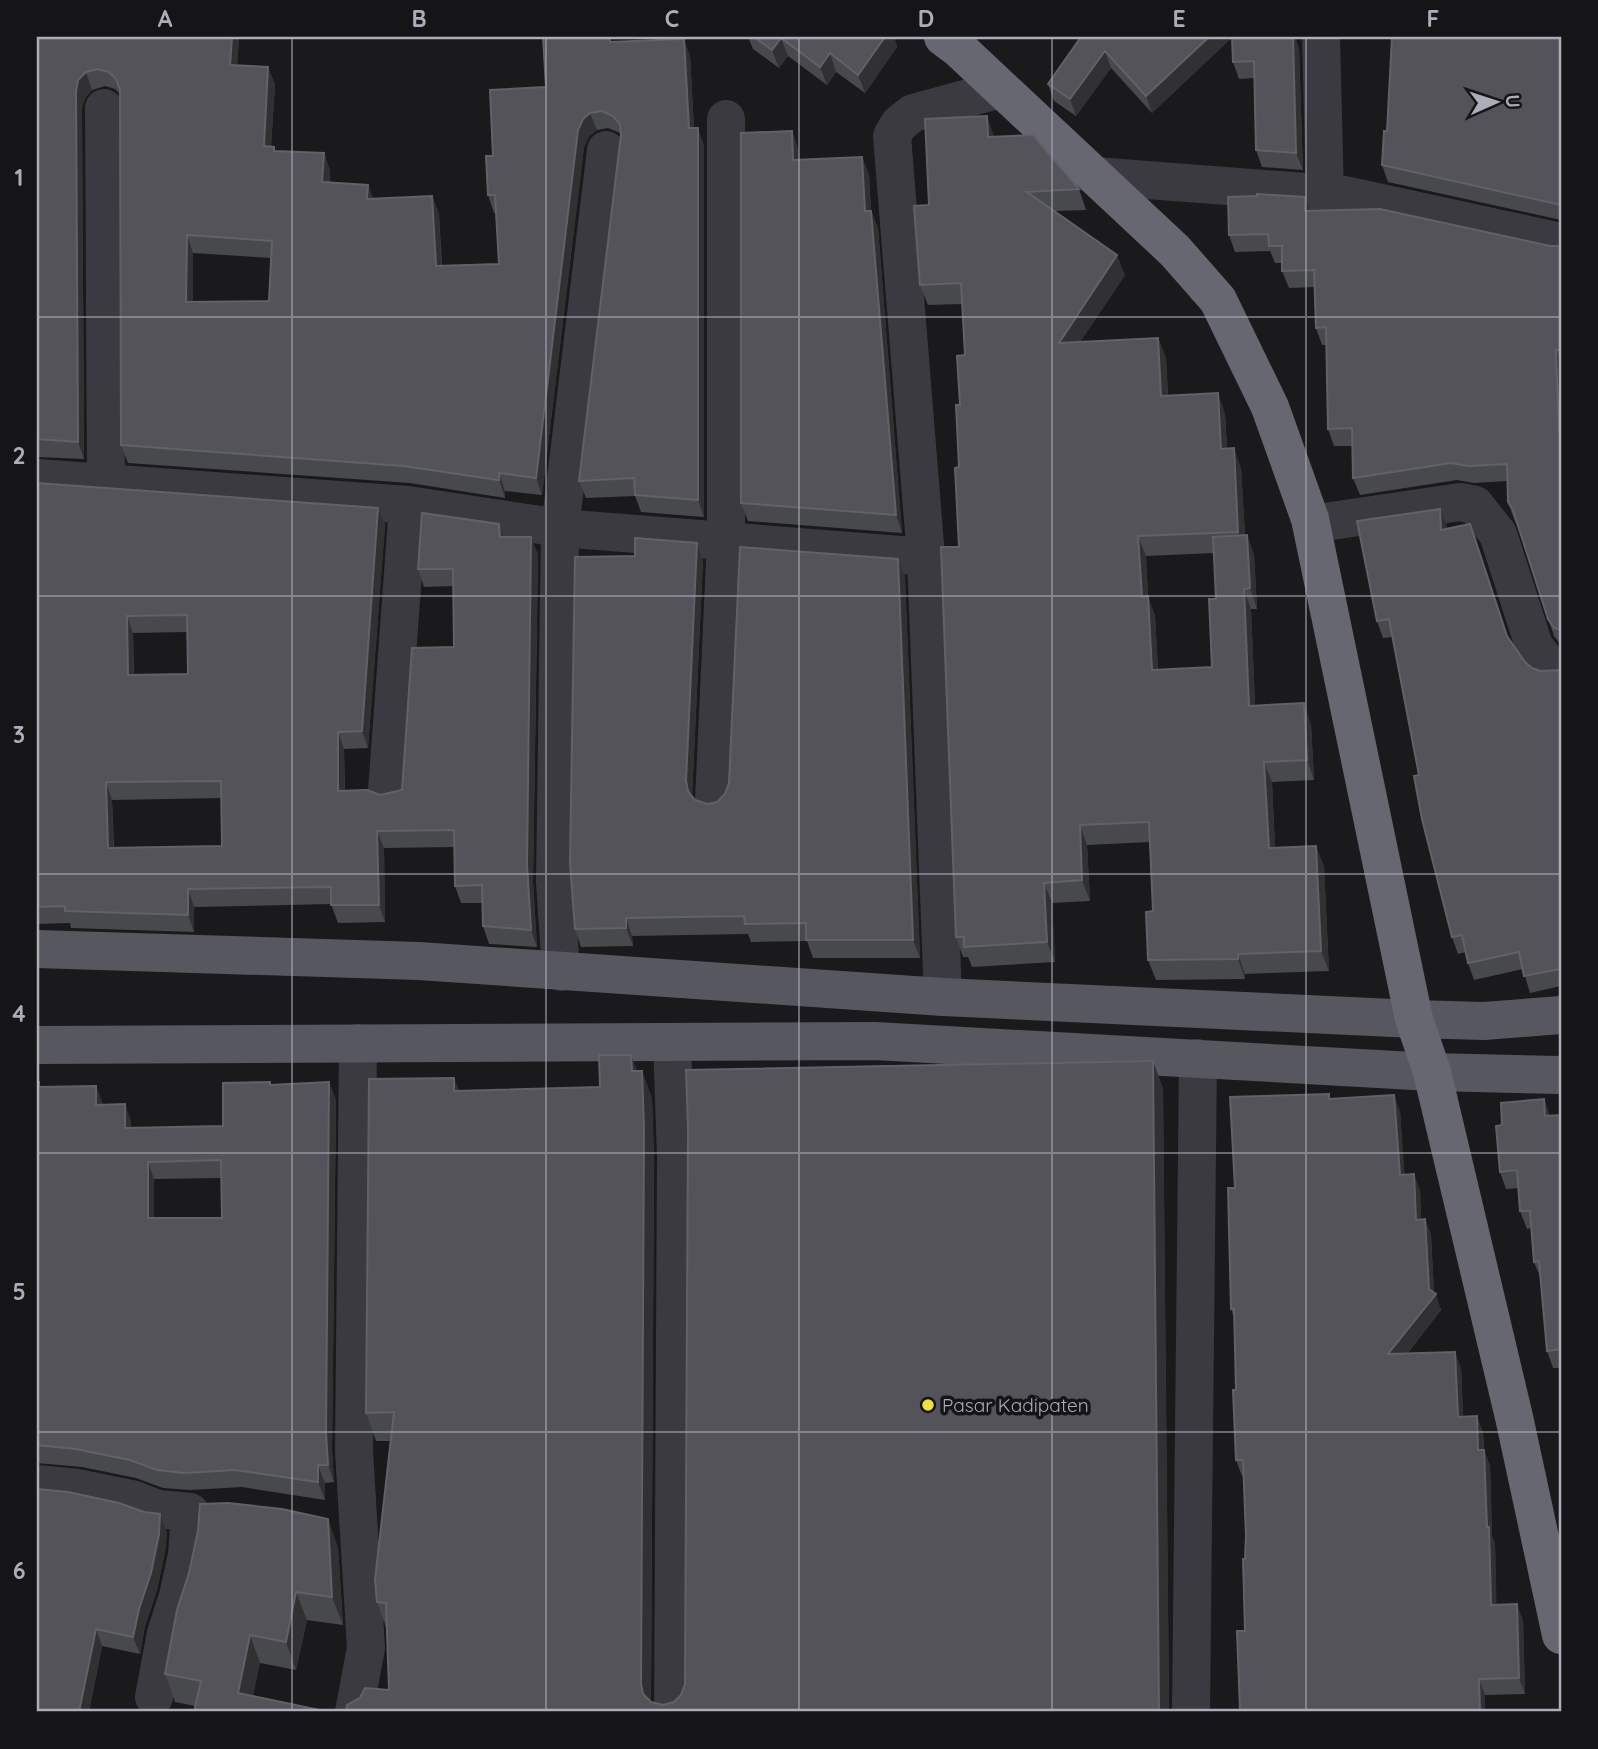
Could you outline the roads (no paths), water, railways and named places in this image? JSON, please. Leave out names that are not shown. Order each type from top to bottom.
[{"type":"highway","points":[[943,37],[1175,251],[1217,300],[1270,407],[1311,524],[1414,1019],[1432,1072],[1514,1417],[1561,1635]]},
{"type":"main road","points":[[37,948],[419,961],[943,997],[1414,1019],[1484,1021],[1561,1016]]},
{"type":"main road","points":[[37,1045],[875,1041],[1432,1072],[1561,1075]]},
{"type":"street","points":[[1321,37],[1325,194]]},
{"type":"street","points":[[943,997],[926,557],[892,136],[899,124],[913,113],[1002,89]]},
{"type":"street","points":[[104,108],[106,482]]},
{"type":"street","points":[[714,800],[726,540],[726,119]]},
{"type":"street","points":[[561,972],[555,882],[559,528],[606,150]]},
{"type":"street","points":[[1095,176],[1345,195],[1561,242]]},
{"type":"street","points":[[37,478],[408,505],[559,528],[926,557]]},
{"type":"street","points":[[1311,524],[1460,502],[1475,505],[1498,534],[1534,646],[1549,666],[1561,667]]},
{"type":"street","points":[[387,791],[408,505]]},
{"type":"street","points":[[672,1042],[676,1156],[673,1712]]},
{"type":"street","points":[[354,1712],[366,1648],[354,1451],[358,1043]]},
{"type":"street","points":[[1191,1712],[1198,1058]]},
{"type":"street","points":[[37,1484],[78,1488],[132,1499],[158,1509],[205,1511],[187,1555],[166,1633],[154,1697]]},
{"type":"street","points":[[321,1521],[359,1529]]},
{"type":"place","name":"Pasar Kadipaten","points":[[928,1405]]}]
